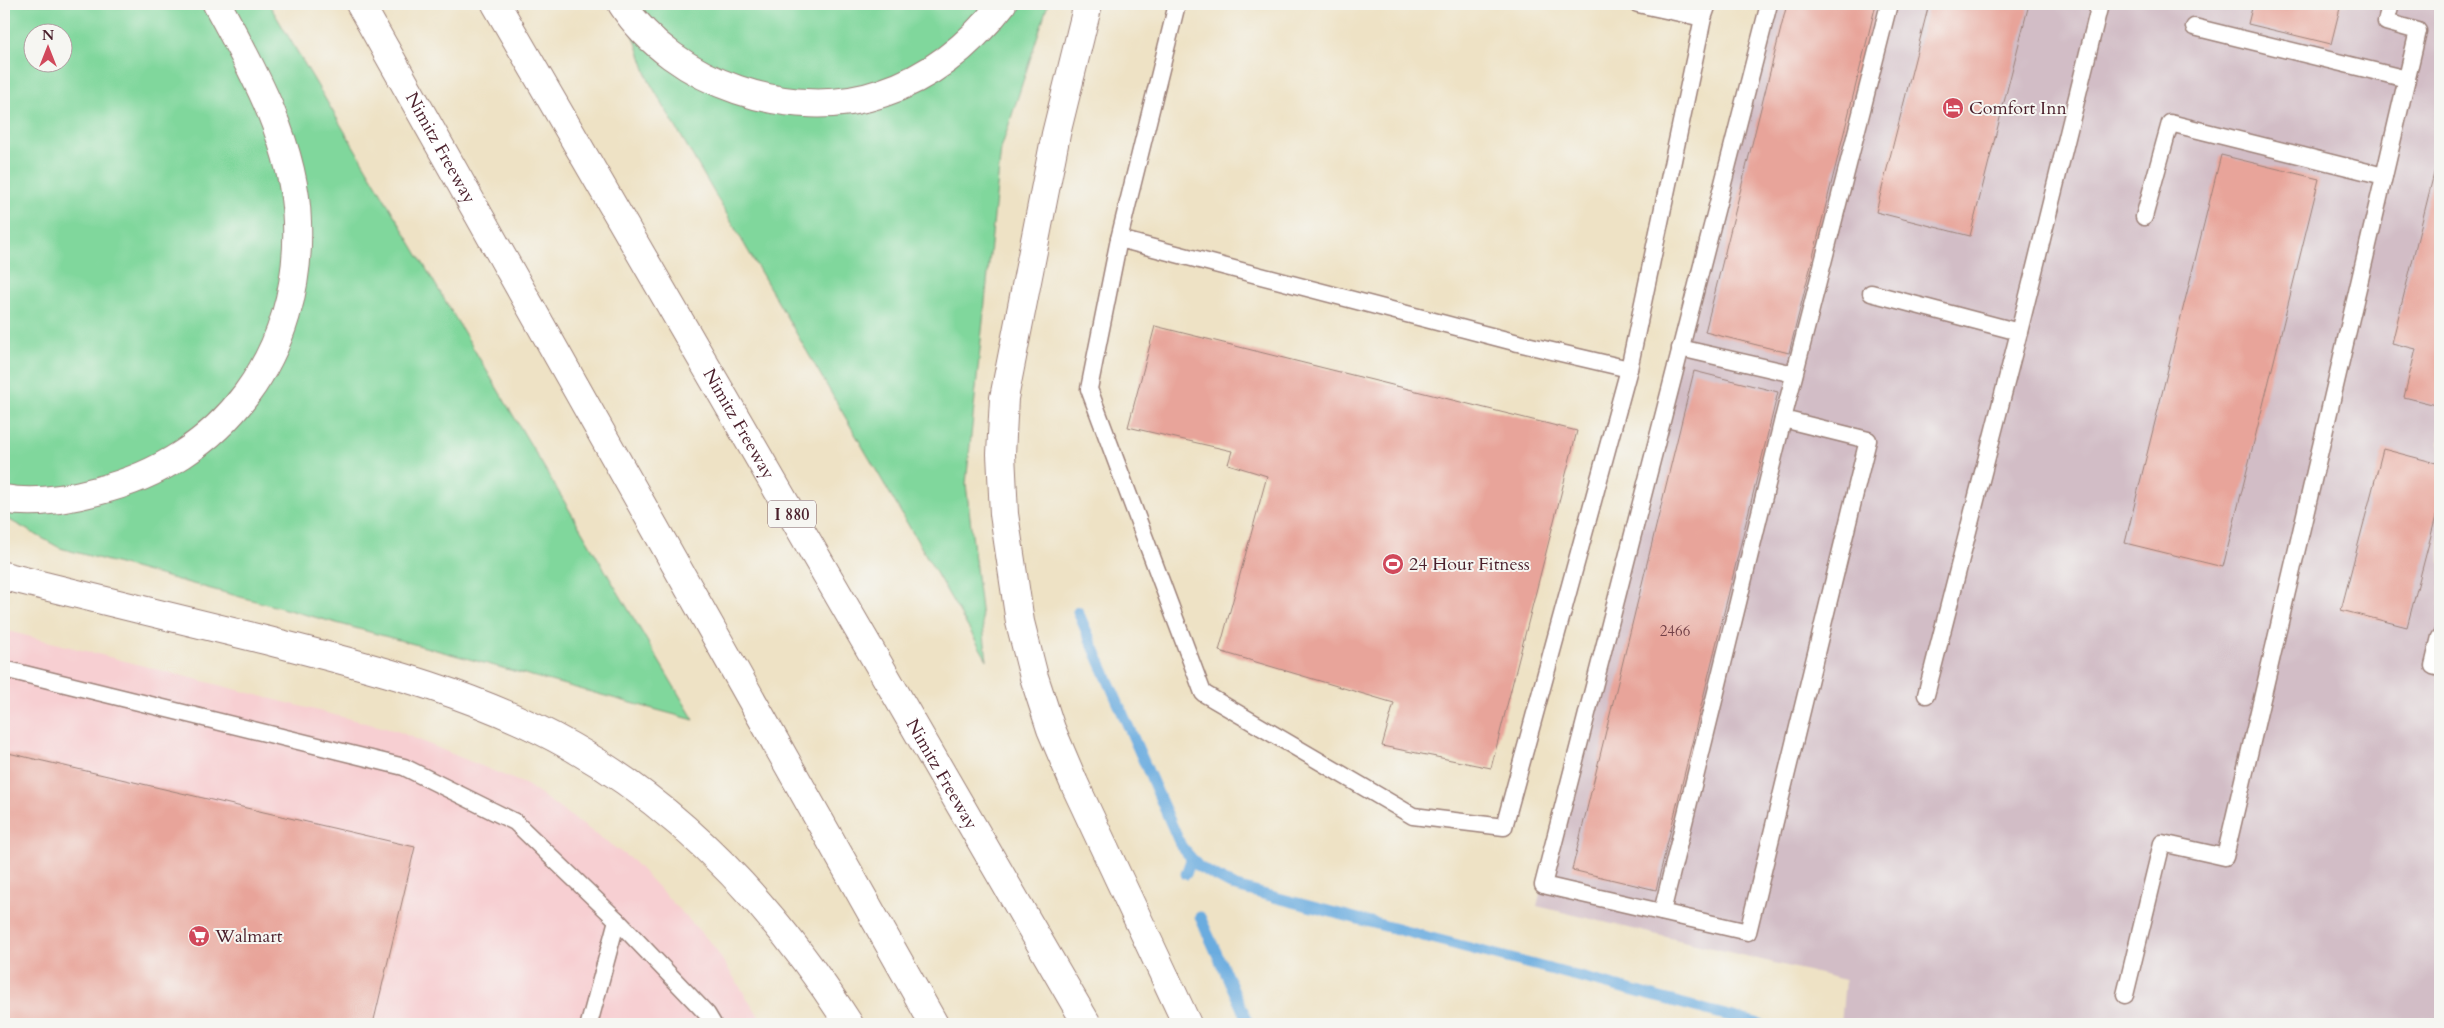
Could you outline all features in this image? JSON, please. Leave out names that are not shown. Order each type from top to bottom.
[{"type":"highway","points":[[4,499],[21,502],[74,497],[127,484],[175,461],[210,436],[242,400],[270,359],[286,318],[296,269],[298,221],[292,179],[277,132],[258,85],[218,4]]},
{"type":"highway","name":"Nimitz Freeway","points":[[360,4],[934,1024]]},
{"type":"highway","name":"Nimitz Freeway","points":[[496,4],[1087,1024]]},
{"type":"highway","points":[[622,4],[651,38],[685,66],[722,85],[763,97],[804,103],[842,101],[881,94],[919,78],[953,55],[984,27],[1002,4]]},
{"type":"highway","points":[[1088,4],[1056,134],[1004,398],[1001,454],[1004,514],[1020,622],[1034,677],[1051,729],[1187,1024]]},
{"type":"highway","points":[[4,576],[354,663],[434,686],[500,711],[570,746],[633,787],[688,831],[734,874],[778,923],[820,979],[849,1024]]},
{"type":"lane","points":[[1177,4],[1119,239],[1089,389],[1203,693],[1413,816],[1504,827],[1629,369],[1705,11],[1638,4]]},
{"type":"lane","points":[[1769,4],[1543,885],[1748,932],[1868,440],[1783,419]]},
{"type":"lane","points":[[1662,912],[1794,374],[1889,4]]},
{"type":"lane","points":[[1926,695],[2019,332],[2100,4]]},
{"type":"lane","points":[[2124,995],[2162,843],[2225,857],[2418,32],[2386,22],[2391,4]]},
{"type":"lane","points":[[2194,27],[2407,79]]},
{"type":"lane","points":[[2144,217],[2170,123],[2384,176]]},
{"type":"lane","points":[[1119,239],[1509,341],[1629,369]]},
{"type":"lane","points":[[1871,293],[2019,332]]},
{"type":"lane","points":[[1680,348],[1794,374]]},
{"type":"lane","points":[[2440,637],[2433,666],[2440,668]]},
{"type":"lane","points":[[4,669],[404,767],[515,822],[617,920],[707,1014],[713,1024]]},
{"type":"lane","points":[[589,1024],[617,920]]},
{"type":"shaded area","points":[[1766,4],[2440,4],[2440,1024],[1841,1024],[1845,980],[1537,906]]},
{"type":"shaded area","points":[[4,630],[397,731],[527,785],[632,860],[712,944],[764,1024],[4,1024]]},
{"type":"green space","points":[[4,4],[269,4],[694,720],[60,548],[4,517]]},
{"type":"green space","points":[[623,4],[1048,4],[1001,149],[966,484],[987,660],[649,81]]},
{"type":"building","points":[[1787,4],[1876,4],[1789,353],[1705,332]]},
{"type":"building","name":"Comfort Inn","points":[[1929,4],[2029,4],[1970,236],[1876,212]]},
{"type":"building","points":[[2253,4],[2341,4],[2331,44],[2248,24]]},
{"type":"building","points":[[2440,149],[2440,406],[2404,397],[2416,349],[2392,343]]},
{"type":"building","points":[[2221,155],[2319,179],[2223,567],[2125,543]]},
{"type":"building","name":"24 Hour Fitness","points":[[1155,326],[1577,431],[1491,768],[1382,746],[1394,703],[1219,651],[1267,476],[1228,464],[1232,451],[1128,427]]},
{"type":"building","points":[[1694,371],[1778,392],[1656,890],[1572,870]]},
{"type":"building","points":[[2383,449],[2440,464],[2440,501],[2407,627],[2341,610]]},
{"type":"building","name":"Walmart","points":[[4,752],[415,847],[373,1024],[4,1024]]},
{"type":"waterway","points":[[1078,612],[1181,846],[1199,867],[1236,887],[1760,1024]]},
{"type":"waterway","points":[[1186,874],[1191,860]]},
{"type":"waterway","points":[[1200,917],[1249,1024]]},
{"type":"place","name":"Comfort Inn","points":[[1953,108]]},
{"type":"place","name":"24 Hour Fitness","points":[[1393,564]]},
{"type":"place","name":"Walmart","points":[[199,936]]}]
